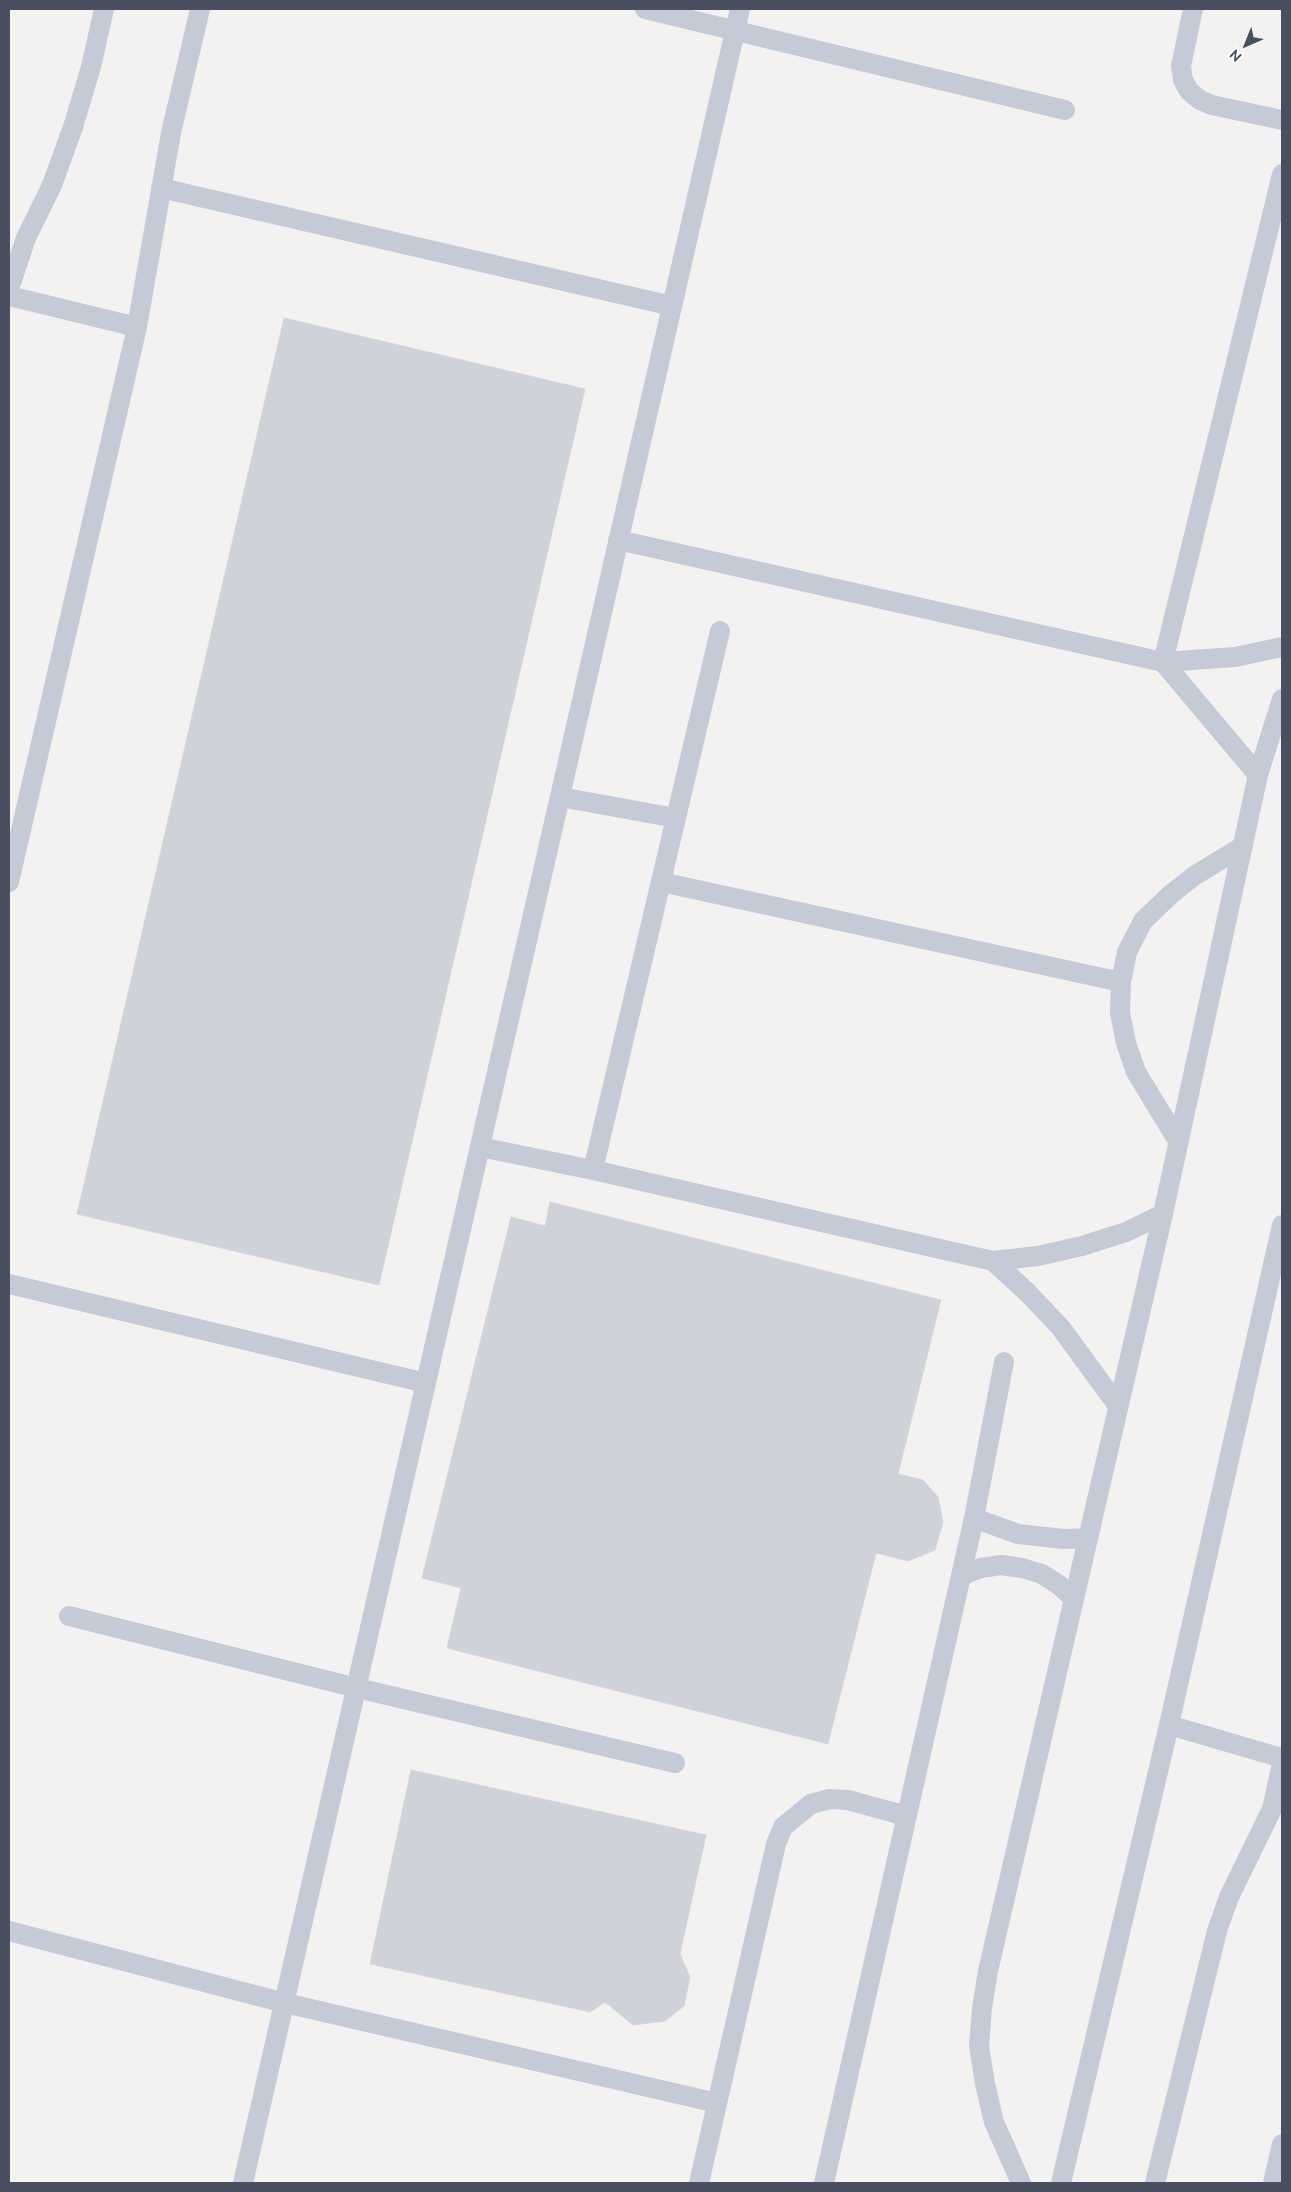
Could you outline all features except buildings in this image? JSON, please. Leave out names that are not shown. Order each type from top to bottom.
[{"type":"lane","points":[[9,289],[26,238],[52,184],[73,127],[91,67],[104,9]]},
{"type":"lane","points":[[9,882],[137,327],[161,188],[200,9]]},
{"type":"lane","points":[[645,9],[1065,110]]},
{"type":"lane","points":[[243,2183],[740,9]]},
{"type":"lane","points":[[1194,9],[1181,66],[1183,80],[1189,91],[1200,100],[1212,104],[1282,120]]},
{"type":"lane","points":[[1163,662],[1282,174]]},
{"type":"lane","points":[[161,188],[672,306]]},
{"type":"lane","points":[[9,296],[137,327]]},
{"type":"lane","points":[[618,540],[1163,662],[1235,657],[1282,647]]},
{"type":"lane","points":[[593,1170],[720,632]]},
{"type":"lane","points":[[1163,662],[1258,775]]},
{"type":"lane","points":[[1021,2183],[994,2122],[979,2046],[982,2008],[988,1971],[1163,1214],[1258,775],[1282,700]]},
{"type":"lane","points":[[560,797],[676,818]]},
{"type":"lane","points":[[1178,1141],[1133,1065],[1120,1013],[1121,982],[1128,952],[1143,921],[1170,895],[1194,876],[1243,846]]},
{"type":"lane","points":[[661,882],[1121,982]]},
{"type":"lane","points":[[480,1147],[593,1170],[993,1261],[1038,1256],[1082,1246],[1126,1232],[1163,1214]]},
{"type":"lane","points":[[1061,2183],[1169,1725],[1282,1225]]},
{"type":"lane","points":[[993,1261],[1028,1293],[1061,1328],[1118,1406]]},
{"type":"lane","points":[[9,1284],[426,1383]]},
{"type":"lane","points":[[824,2183],[962,1575],[1004,1362]]},
{"type":"lane","points":[[974,1518],[1018,1534],[1064,1539],[1088,1538]]},
{"type":"lane","points":[[962,1575],[981,1568],[995,1566],[1022,1568],[1042,1574],[1059,1585],[1074,1599]]},
{"type":"lane","points":[[69,1616],[357,1688],[675,1763]]},
{"type":"lane","points":[[1169,1725],[1282,1758]]},
{"type":"lane","points":[[1155,2183],[1217,1931],[1229,1897],[1272,1809],[1282,1763]]},
{"type":"lane","points":[[699,2183],[776,1844],[784,1827],[811,1804],[829,1799],[848,1800],[906,1816]]},
{"type":"lane","points":[[9,1930],[285,2003],[717,2103]]},
{"type":"lane","points":[[1273,2183],[1282,2144]]}]
